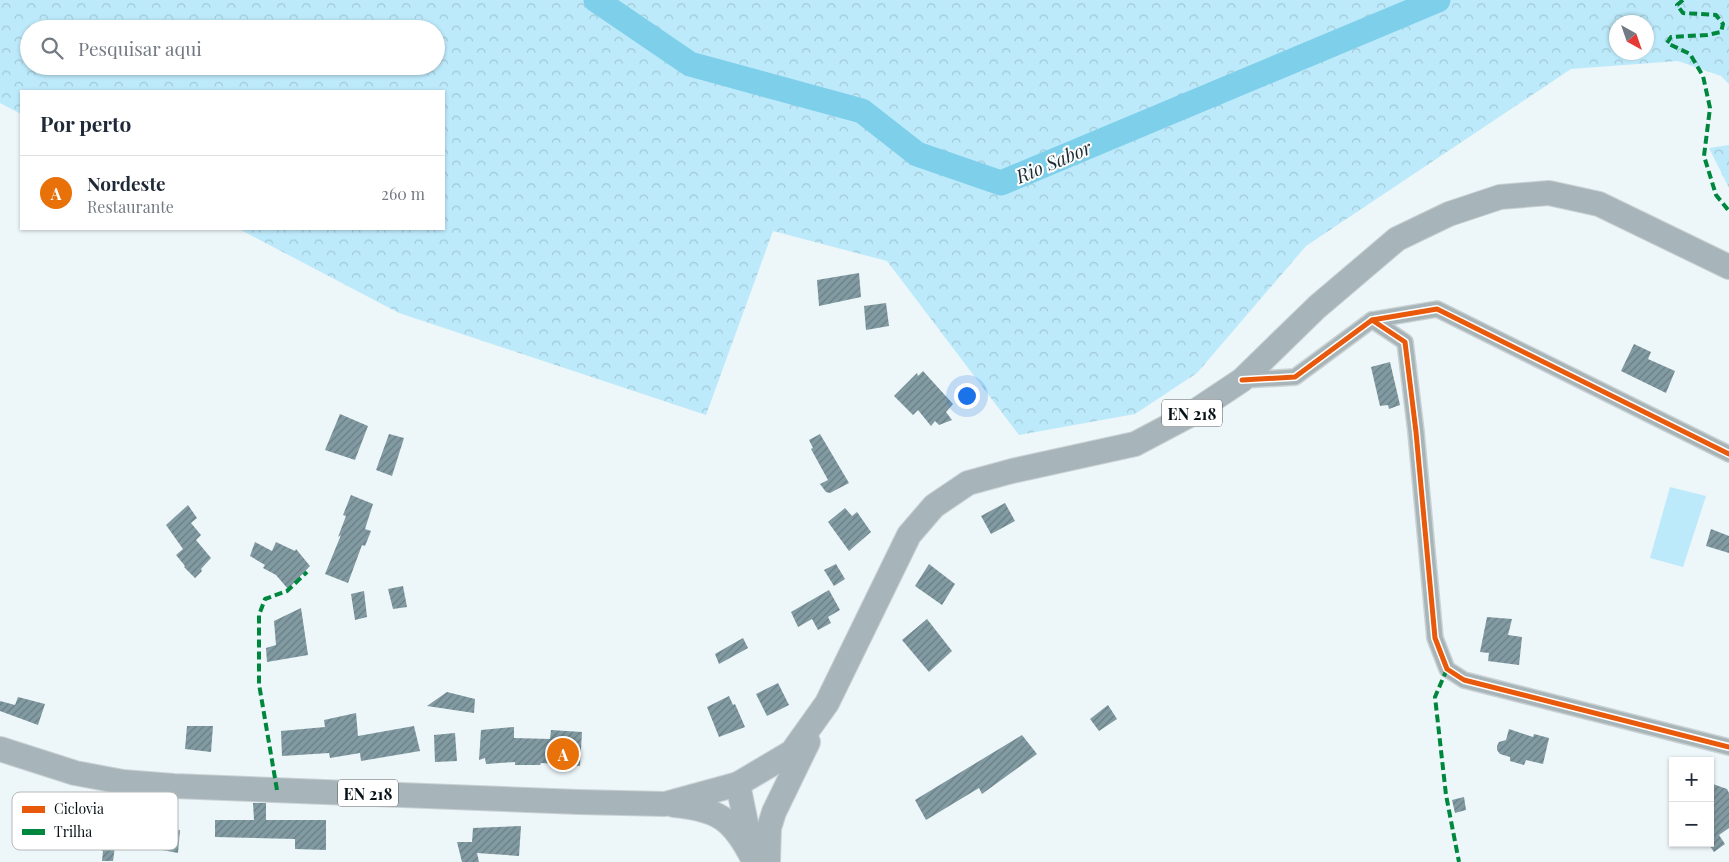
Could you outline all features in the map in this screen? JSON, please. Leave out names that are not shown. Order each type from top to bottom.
[{"type":"main road","name":"EN 218","points":[[0,750],[75,773],[122,782],[165,785],[665,804],[738,784],[792,752],[827,703],[909,535],[934,506],[968,483],[1012,471],[1135,444],[1188,416],[1242,380],[1317,307],[1397,239],[1449,214],[1500,197],[1549,193],[1599,204],[1729,267]]},
{"type":"main road","points":[[759,861],[774,812],[827,703]]},
{"type":"main road","points":[[738,784],[769,828]]},
{"type":"main road","points":[[738,784],[759,861]]},
{"type":"main road","points":[[665,804],[692,806],[714,812],[739,832],[759,861]]},
{"type":"street","points":[[1242,380],[1295,377],[1372,320],[1437,309],[1729,454]]},
{"type":"street","points":[[1372,320],[1405,342],[1417,442],[1435,638],[1447,669],[1464,680],[1729,747]]},
{"type":"green space","points":[[0,0],[1729,0],[1729,84],[1721,76],[1678,61],[1571,69],[1306,246],[1197,373],[1135,414],[1019,435],[887,261],[773,231],[706,415],[399,313],[241,230],[445,230],[445,90],[20,90],[20,113],[0,103]]},
{"type":"green space","points":[[1729,145],[1729,188],[1709,148]]},
{"type":"green space","points":[[1670,487],[1706,496],[1683,567],[1650,558]]},
{"type":"building","points":[[859,273],[861,297],[819,306],[817,280]]},
{"type":"building","points":[[886,303],[889,326],[866,330],[864,306]]},
{"type":"building","points":[[1634,344],[1651,352],[1648,359],[1675,371],[1666,393],[1621,371]]},
{"type":"building","points":[[1390,362],[1400,405],[1389,409],[1388,405],[1380,406],[1371,367]]},
{"type":"building","points":[[923,371],[953,404],[946,412],[952,420],[939,425],[935,421],[931,426],[918,410],[913,415],[894,396],[917,373],[918,376]]},
{"type":"building","points":[[340,414],[368,426],[355,460],[325,450]]},
{"type":"building","points":[[389,434],[404,438],[392,476],[376,470]]},
{"type":"building","points":[[820,434],[849,483],[830,493],[826,492],[820,484],[828,480],[811,449],[813,448],[809,440]]},
{"type":"building","points":[[351,495],[373,504],[365,529],[371,531],[365,546],[362,545],[348,583],[325,574],[341,535],[338,537],[346,516],[343,515]]},
{"type":"building","points":[[1005,503],[1015,521],[991,534],[981,516]]},
{"type":"building","points":[[188,505],[197,518],[191,523],[201,535],[196,540],[211,558],[195,578],[176,555],[183,549],[166,525]]},
{"type":"building","points":[[845,508],[852,516],[857,512],[871,532],[849,551],[828,522]]},
{"type":"building","points":[[1711,529],[1729,536],[1729,553],[1706,546]]},
{"type":"building","points":[[255,542],[272,551],[276,542],[295,551],[296,549],[310,566],[288,589],[276,575],[263,568],[265,565],[250,556]]},
{"type":"building","points":[[836,564],[845,579],[834,586],[824,570]]},
{"type":"building","points":[[929,564],[955,584],[942,605],[915,586]]},
{"type":"building","points":[[403,586],[407,607],[393,609],[388,589]]},
{"type":"building","points":[[829,590],[840,610],[828,617],[831,623],[818,630],[812,619],[798,627],[791,612]]},
{"type":"building","points":[[364,591],[367,617],[355,620],[351,594]]},
{"type":"building","points":[[301,608],[308,655],[267,662],[266,648],[276,645],[274,621]]},
{"type":"building","points":[[1487,617],[1512,619],[1508,635],[1522,637],[1519,665],[1488,661],[1489,653],[1480,652]]},
{"type":"building","points":[[927,619],[952,651],[929,672],[902,640]]},
{"type":"building","points":[[743,638],[748,648],[719,664],[715,654]]},
{"type":"building","points":[[778,683],[789,705],[767,716],[756,694]]},
{"type":"building","points":[[447,692],[475,699],[474,713],[427,706]]},
{"type":"building","points":[[729,696],[733,705],[735,704],[745,727],[719,737],[707,707]]},
{"type":"building","points":[[18,697],[45,704],[38,725],[0,711],[0,701],[15,705]]},
{"type":"building","points":[[1108,705],[1117,719],[1099,731],[1090,719]]},
{"type":"building","points":[[356,713],[358,736],[414,726],[420,751],[361,761],[360,753],[330,758],[329,753],[282,756],[281,731],[325,727],[324,720]]},
{"type":"building","points":[[187,726],[213,726],[211,752],[185,749]]},
{"type":"building","points":[[514,727],[514,738],[550,739],[551,730],[582,732],[580,766],[541,763],[540,765],[515,765],[515,762],[486,764],[485,758],[479,760],[481,730]]},
{"type":"building","points":[[1509,729],[1533,737],[1534,734],[1549,738],[1543,764],[1526,760],[1524,765],[1510,761],[1510,757],[1500,754],[1497,746],[1499,742],[1506,740]]},
{"type":"building","points":[[455,733],[457,761],[435,762],[434,735]]},
{"type":"building","points":[[1022,735],[1037,754],[982,794],[979,788],[926,820],[915,800]]},
{"type":"building","points":[[1714,784],[1727,789],[1729,793],[1729,828],[1719,835],[1725,844],[1714,852],[1711,847],[1714,847]]},
{"type":"building","points":[[1464,797],[1466,810],[1455,813],[1452,800]]},
{"type":"building","points":[[253,803],[266,803],[266,820],[326,820],[326,850],[295,849],[295,839],[215,837],[215,820],[254,820]]},
{"type":"building","points":[[521,826],[519,856],[477,853],[479,862],[462,862],[457,842],[472,842],[473,828]]},
{"type":"building","points":[[178,830],[180,830],[178,853],[162,850],[178,850]]},
{"type":"building","points":[[101,850],[114,850],[113,861],[102,861],[103,851]]},
{"type":"waterway","name":"Rio Sabor","points":[[596,0],[690,64],[862,111],[917,154],[1001,183],[1438,0]]},
{"type":"marked path","points":[[1683,0],[1677,5],[1683,13],[1716,15],[1723,24],[1721,32],[1707,35],[1671,37],[1667,43],[1690,54],[1703,76],[1710,108],[1704,156],[1716,195],[1729,211]]},
{"type":"marked path","points":[[277,790],[259,684],[259,615],[265,599],[287,591],[307,572]]},
{"type":"marked path","points":[[1447,669],[1435,697],[1446,795],[1459,862]]},
{"type":"cycle path","points":[[1372,320],[1437,309],[1729,454]]},
{"type":"cycle path","points":[[1242,380],[1295,377],[1372,320],[1405,342],[1416,432],[1435,638],[1447,669],[1464,680],[1729,747]]},
{"type":"place","name":"Nordeste","points":[[563,754]]}]
